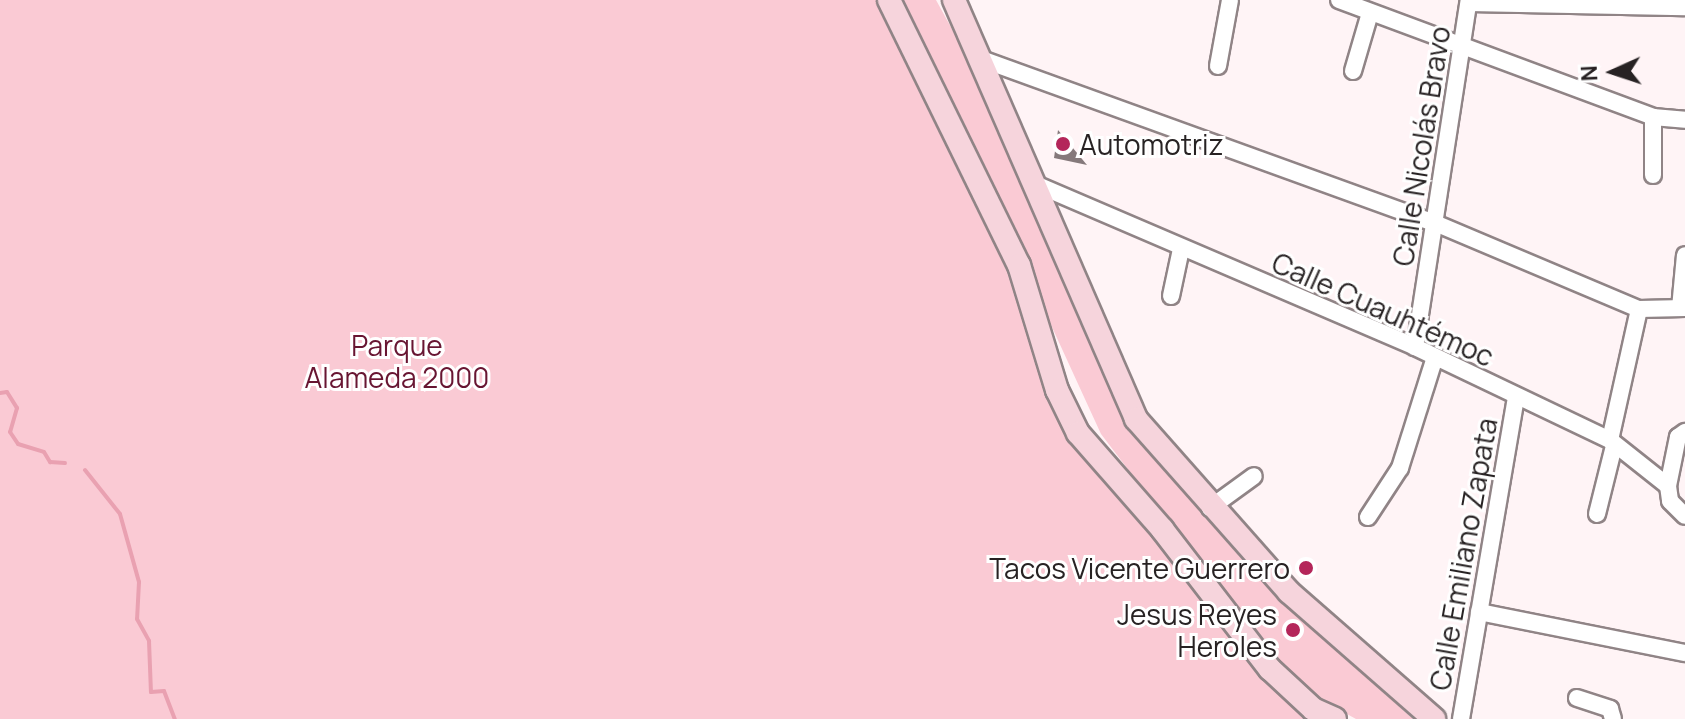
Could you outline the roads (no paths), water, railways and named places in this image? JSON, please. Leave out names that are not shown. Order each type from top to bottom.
[{"type":"main road","points":[[889,0],[1019,265],[1071,422],[1185,557],[1255,652],[1311,714],[1335,719]]},
{"type":"main road","points":[[954,0],[984,60],[1117,384],[1160,451],[1289,592],[1434,719]]},
{"type":"street","points":[[1218,66],[1230,0]]},
{"type":"street","points":[[1339,0],[1465,50],[1653,117],[1685,120]]},
{"type":"street","points":[[1469,2],[1685,7]]},
{"type":"street","name":"Calle Nicolás Bravo","points":[[1415,347],[1465,50],[1469,2]]},
{"type":"street","points":[[1353,71],[1370,13]]},
{"type":"street","points":[[984,60],[1435,223],[1639,309],[1682,308],[1685,255]]},
{"type":"street","points":[[1653,117],[1653,175]]},
{"type":"street","name":"Calle Cuauhtémoc","points":[[1033,183],[1415,347],[1434,360],[1612,443],[1668,486],[1670,501],[1685,516]]},
{"type":"street","points":[[1171,296],[1181,249]]},
{"type":"street","points":[[1597,514],[1639,309]]},
{"type":"street","points":[[1368,517],[1400,468],[1434,360]]},
{"type":"street","name":"Calle Emiliano Zapata","points":[[1461,719],[1516,397]]},
{"type":"street","points":[[1668,486],[1678,437],[1685,432]]},
{"type":"street","points":[[1210,508],[1254,476]]},
{"type":"street","points":[[1479,612],[1685,653]]},
{"type":"street","points":[[1577,698],[1610,709],[1613,719]]},
{"type":"waterway","points":[[0,393],[7,392],[17,408],[10,432],[18,444],[44,452],[50,462],[65,463]]},
{"type":"waterway","points":[[85,470],[120,514],[139,582],[137,619],[149,641],[151,692],[164,691],[175,719]]},
{"type":"place","name":"Automotriz","points":[[1063,144]]},
{"type":"place","name":"Tacos Vicente Guerrero","points":[[1306,568]]},
{"type":"place","name":"Jesus Reyes Heroles","points":[[1293,630]]},
{"type":"park label","name":"Parque Alameda 2000","points":[[397,361]]}]
